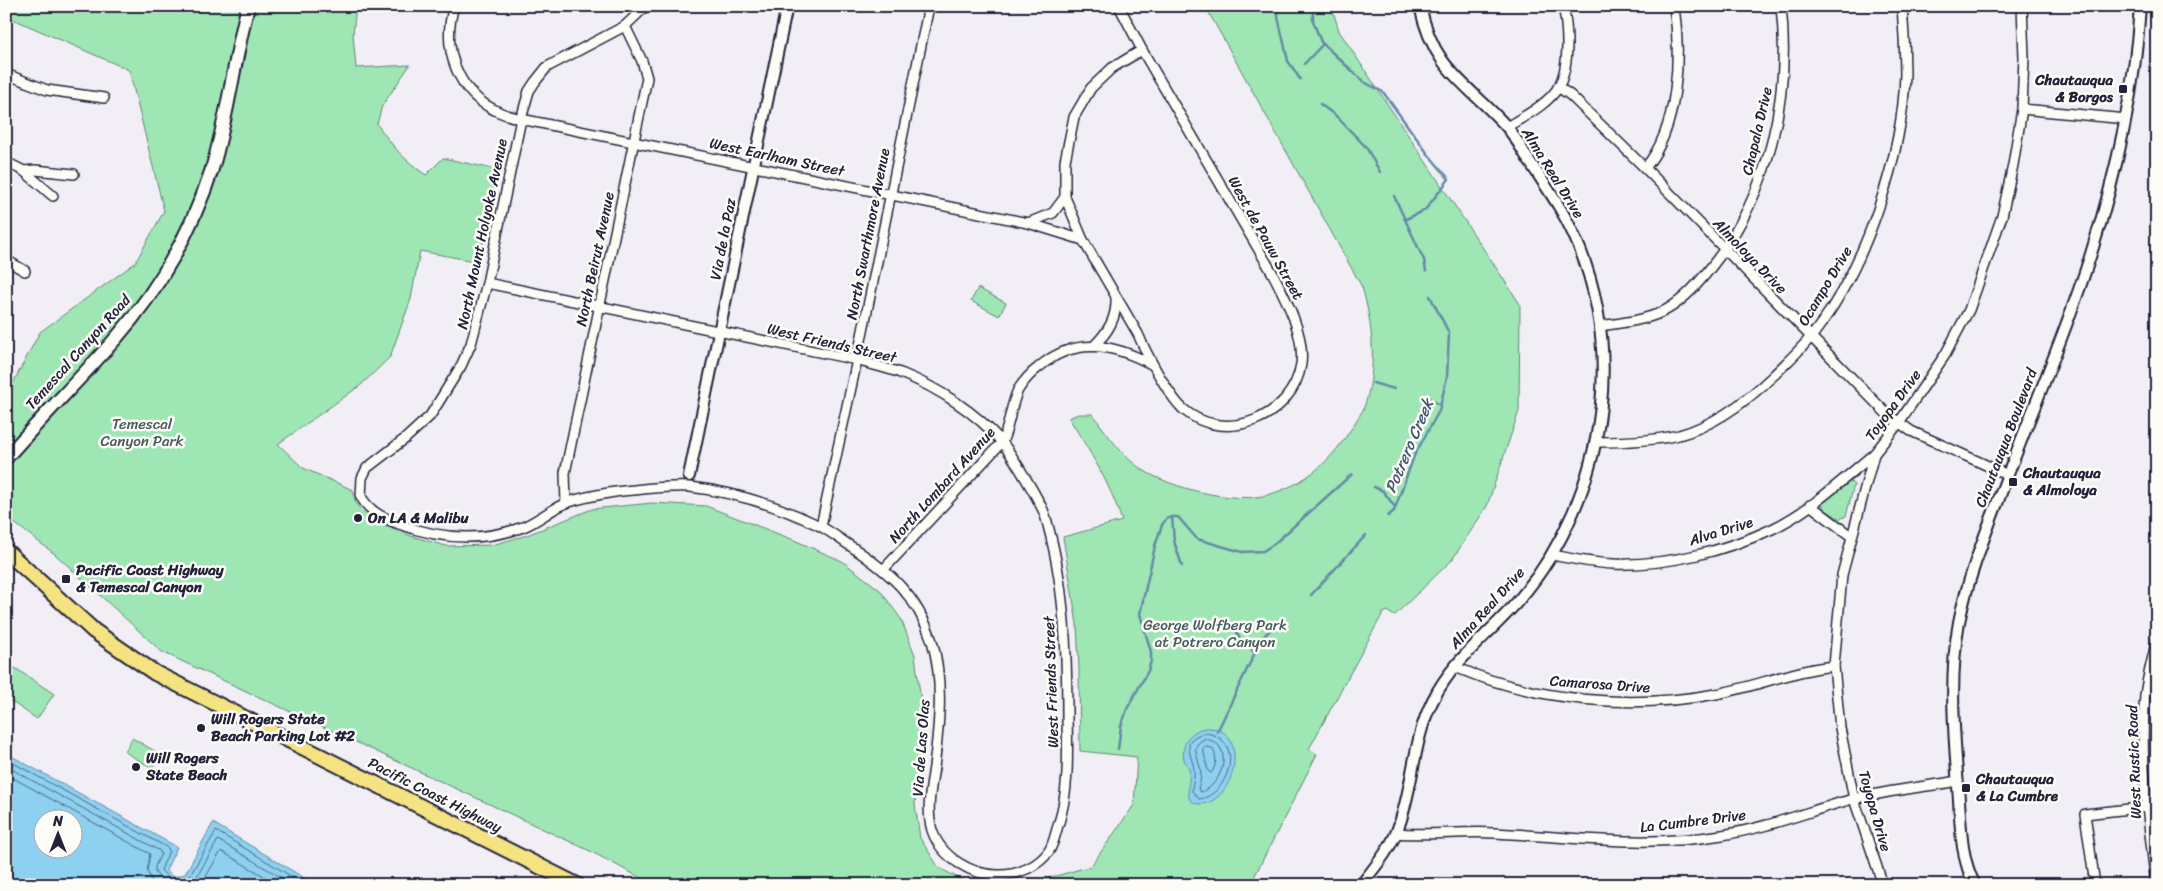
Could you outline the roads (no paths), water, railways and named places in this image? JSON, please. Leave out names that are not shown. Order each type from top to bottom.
[{"type":"highway","name":"Pacific Coast Highway","points":[[6,552],[94,631],[155,673],[577,885]]},
{"type":"main road","name":"Temescal Canyon Road","points":[[6,458],[118,336],[151,293],[174,254],[198,205],[212,170],[248,6]]},
{"type":"street","name":"West Earlham Street","points":[[454,6],[450,20],[449,44],[453,65],[459,78],[476,99],[499,112],[521,119],[1028,223],[1083,240]]},
{"type":"street","name":"North Mount Holyoke Avenue","points":[[375,514],[361,497],[362,478],[367,468],[406,438],[430,416],[448,390],[471,344],[488,283],[521,119],[529,91],[547,67],[625,26],[646,6]]},
{"type":"street","name":"Via de la Paz","points":[[689,476],[787,6]]},
{"type":"street","name":"North Swarthmore Avenue","points":[[821,526],[857,360],[928,6]]},
{"type":"street","name":"West de Pauw Street","points":[[1118,6],[1274,274],[1289,306],[1300,346],[1301,364],[1292,388],[1276,409],[1260,420],[1226,426],[1209,424],[1182,408],[1154,366]]},
{"type":"street","name":"Alma Real Drive","points":[[1361,885],[1380,861],[1396,833],[1407,799],[1414,756],[1424,719],[1443,681],[1469,650],[1518,602],[1553,555],[1573,516],[1587,480],[1596,442],[1602,399],[1600,326],[1593,292],[1578,246],[1562,211],[1508,127],[1449,72],[1434,50],[1424,28],[1420,6]]},
{"type":"street","points":[[1508,127],[1542,104],[1558,87],[1567,39],[1563,6]]},
{"type":"street","points":[[1646,168],[1660,148],[1675,93],[1678,48],[1674,6]]},
{"type":"street","name":"Chapala Drive","points":[[1600,326],[1634,321],[1662,312],[1678,302],[1700,282],[1725,250],[1741,225],[1755,194],[1768,156],[1779,109],[1783,32],[1780,6]]},
{"type":"street","name":"Ocampo Drive","points":[[1596,442],[1651,440],[1681,434],[1710,423],[1751,397],[1800,350],[1818,328],[1862,252],[1890,170],[1899,127],[1905,75],[1902,6]]},
{"type":"street","name":"Toyopa Drive","points":[[1883,885],[1854,799],[1840,728],[1834,666],[1842,574],[1874,454],[1898,424],[1945,355],[1968,310],[1985,268],[2002,216],[2014,164],[2022,109],[2024,57],[2022,6]]},
{"type":"street","name":"Chautauqua Boulevard","points":[[1975,885],[1970,876],[1963,843],[1958,781],[1954,662],[1959,622],[1978,557],[2090,259],[2104,212],[2126,119],[2140,6]]},
{"type":"street","name":"North Beirut Avenue","points":[[566,503],[565,473],[647,78],[642,61],[625,26]]},
{"type":"street","points":[[1142,50],[1112,68],[1091,88],[1074,117],[1065,161],[1065,198],[1083,240],[1154,366]]},
{"type":"street","points":[[6,74],[47,90],[104,98]]},
{"type":"street","name":"Almoloya Drive","points":[[1558,87],[1570,95],[1646,168],[1886,414],[1898,424],[2008,475]]},
{"type":"street","points":[[2022,109],[2126,119]]},
{"type":"street","points":[[6,162],[24,172],[53,196]]},
{"type":"street","points":[[24,172],[35,170],[74,174]]},
{"type":"street","points":[[1028,223],[1053,213],[1065,198]]},
{"type":"street","points":[[6,260],[25,271]]},
{"type":"street","name":"West Friends Street","points":[[488,283],[598,308],[857,360],[901,373],[940,392],[970,413],[1002,442],[1043,510],[1054,550],[1064,613],[1068,749],[1064,809],[1050,850],[1035,865],[1020,871],[999,875]]},
{"type":"street","points":[[1096,344],[1103,338],[1116,313],[1116,297]]},
{"type":"street","name":"North Lombard Avenue","points":[[884,569],[1002,442],[1019,389],[1033,372],[1047,360],[1062,352],[1096,344],[1130,353],[1154,366]]},
{"type":"street","name":"Alva Drive","points":[[1553,555],[1614,564],[1663,561],[1719,549],[1764,532],[1810,505],[1874,454]]},
{"type":"street","name":"Via de Las Olas","points":[[375,514],[410,528],[447,537],[466,538],[525,526],[566,503],[629,490],[686,487],[747,497],[821,526],[884,569],[908,594],[925,622],[933,645],[938,678],[938,728],[930,799],[932,831],[940,845],[965,868],[999,875]]},
{"type":"street","points":[[1810,505],[1852,537]]},
{"type":"street","name":"West Rustic Road","points":[[2156,885],[2144,751],[2145,696],[2157,639]]},
{"type":"street","name":"Camarosa Drive","points":[[1454,667],[1550,696],[1630,702],[1677,700],[1717,694],[1814,668],[1834,666]]},
{"type":"street","name":"La Cumbre Drive","points":[[1396,833],[1419,835],[1493,832],[1628,843],[1677,840],[1722,835],[1767,825],[1854,799],[1958,781]]},
{"type":"street","points":[[2095,885],[2086,814],[2148,807]]},
{"type":"water","points":[[1205,728],[1220,730],[1228,737],[1233,748],[1234,760],[1232,773],[1220,795],[1211,801],[1200,804],[1190,800],[1188,790],[1190,774],[1183,753],[1185,743],[1191,735]]},
{"type":"water","points":[[6,753],[177,847],[166,870],[173,877],[185,874],[213,823],[316,885],[6,885]]},
{"type":"waterway","name":"Potrero Creek","points":[[1278,6],[1278,17],[1288,61],[1300,79]]},
{"type":"waterway","points":[[1313,6],[1313,21],[1321,42],[1364,82],[1383,92],[1428,154],[1449,179],[1425,210],[1406,219]]},
{"type":"waterway","points":[[1304,64],[1323,44]]},
{"type":"waterway","name":"Potrero Creek","points":[[1320,104],[1336,116],[1366,147],[1380,172]]},
{"type":"waterway","name":"Potrero Creek","points":[[1394,196],[1424,260],[1426,271]]},
{"type":"waterway","name":"Potrero Creek","points":[[1388,516],[1394,511],[1414,456],[1439,411],[1447,377],[1449,333],[1430,296]]},
{"type":"waterway","points":[[1373,383],[1394,389]]},
{"type":"waterway","points":[[1427,397],[1440,405]]},
{"type":"waterway","points":[[1118,749],[1121,726],[1128,707],[1148,671],[1151,661],[1151,652],[1140,614],[1155,546],[1166,519],[1178,517],[1197,539],[1242,552],[1263,551],[1274,544],[1352,474]]},
{"type":"waterway","points":[[1374,487],[1383,491],[1395,507]]},
{"type":"waterway","points":[[1172,517],[1174,541],[1182,566]]},
{"type":"waterway","name":"Potrero Creek","points":[[1311,595],[1366,535]]},
{"type":"waterway","name":"Potrero Creek","points":[[1217,732],[1262,638],[1283,617]]},
{"type":"waterway","points":[[1234,628],[1240,638],[1255,653]]},
{"type":"place","name":"Chautauqua & Borgos","points":[[2123,89]]},
{"type":"place","name":"Chautauqua & Almoloya","points":[[2013,482]]},
{"type":"place","name":"On LA & Malibu","points":[[358,518]]},
{"type":"place","name":"Pacific Coast Highway & Temescal Canyon","points":[[66,579]]},
{"type":"place","name":"Will Rogers State Beach Parking Lot #2","points":[[201,728]]},
{"type":"place","name":"Will Rogers State Beach","points":[[136,767]]},
{"type":"place","name":"Chautauqua & La Cumbre","points":[[1966,788]]},
{"type":"park label","name":"Temescal Canyon Park","points":[[142,432]]},
{"type":"park label","name":"George Wolfberg Park at Potrero Canyon","points":[[1215,634]]}]
